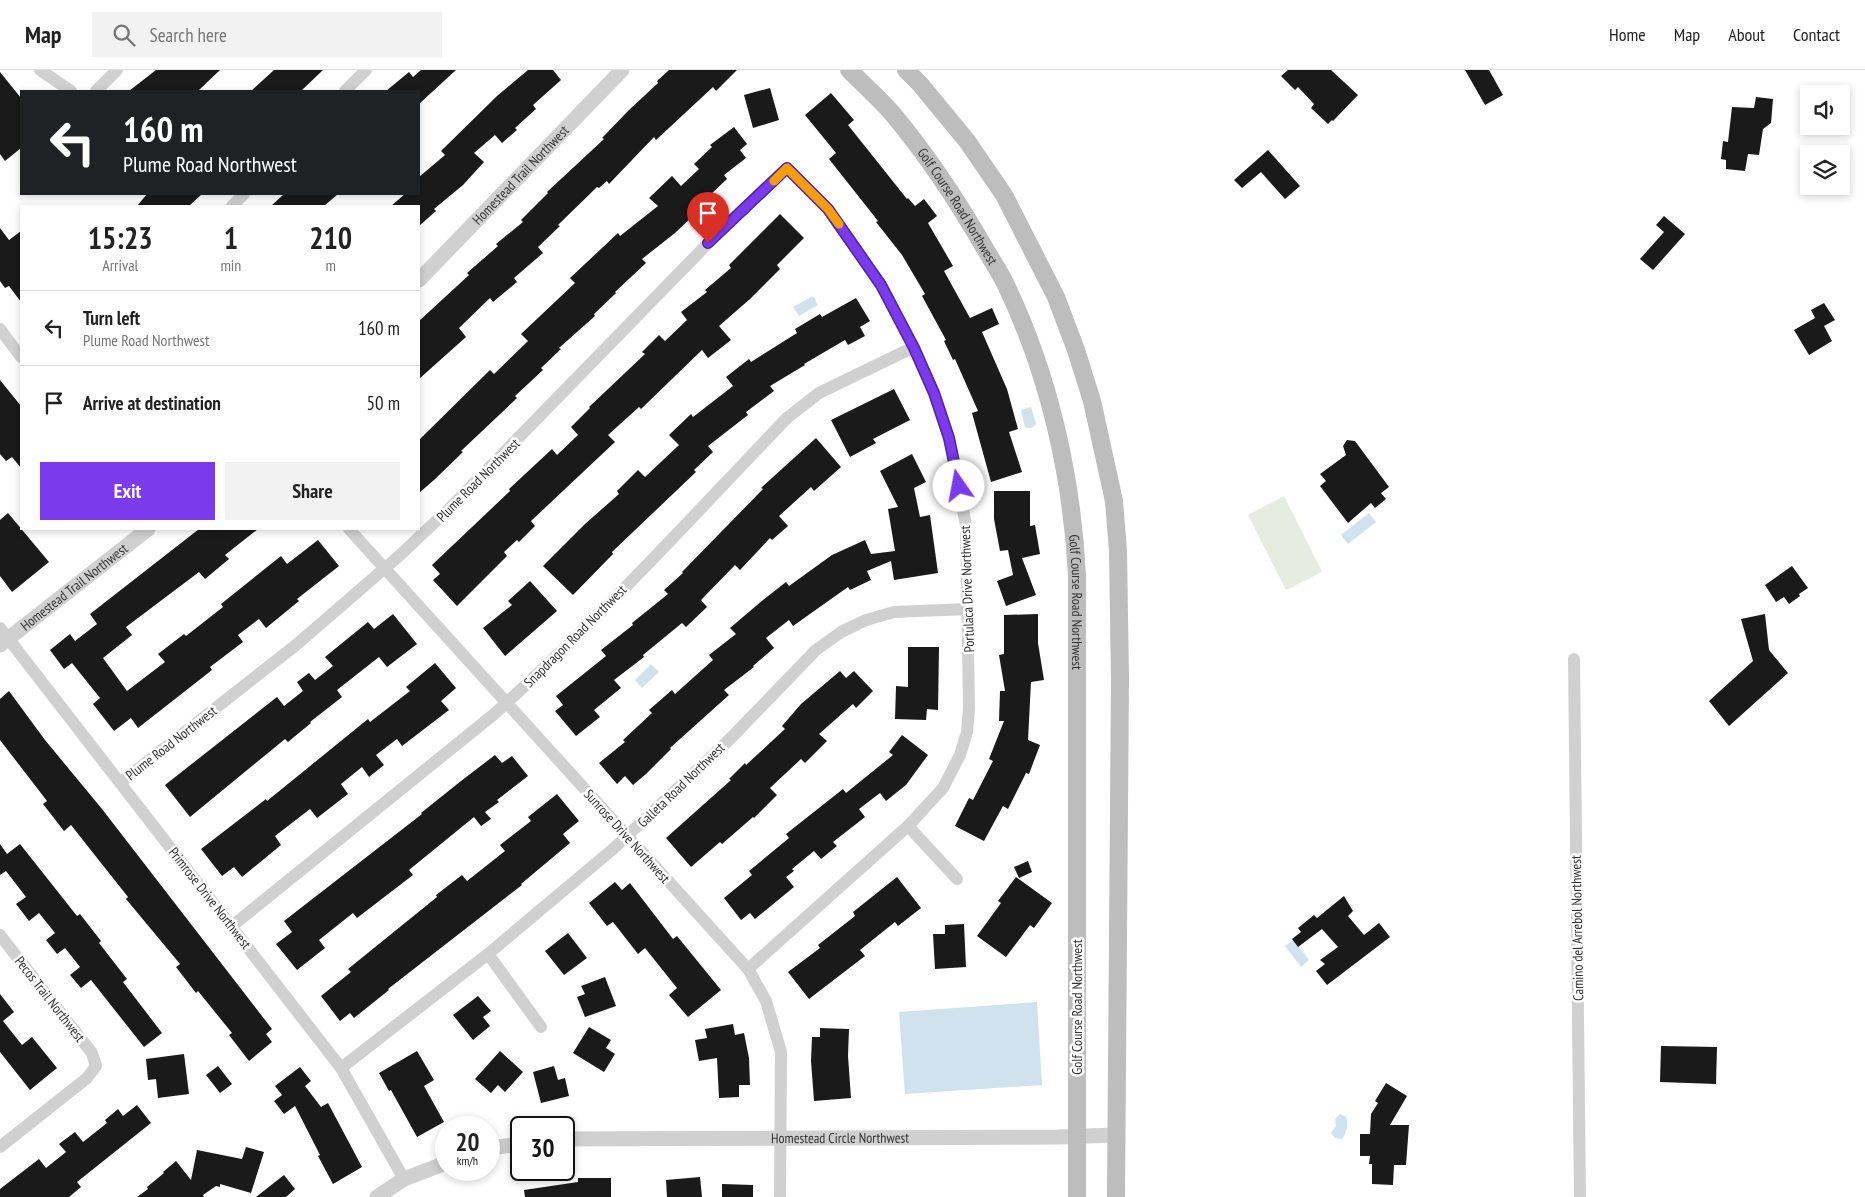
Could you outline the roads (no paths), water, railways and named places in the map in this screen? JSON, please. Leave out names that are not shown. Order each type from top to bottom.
[{"type":"main road","name":"Golf Course Road Northwest","points":[[849,70],[890,112],[932,165],[960,206],[1004,282],[1042,377],[1062,452],[1076,546],[1077,576],[1077,1197]]},
{"type":"main road","points":[[906,70],[920,84],[967,142],[1004,195],[1056,297],[1076,350],[1092,401],[1114,501],[1118,551],[1120,679],[1116,1197]]},
{"type":"street","points":[[40,70],[70,90]]},
{"type":"street","points":[[97,90],[117,70]]},
{"type":"street","points":[[346,90],[366,70]]},
{"type":"street","name":"Homestead Trail Northwest","points":[[420,279],[622,70]]},
{"type":"street","name":"Portulaca Drive Northwest","points":[[748,969],[908,826],[943,788],[960,755],[967,732],[969,709],[966,525],[951,448],[934,393],[914,348],[881,285],[834,217],[787,168]]},
{"type":"street","name":"Plume Road Northwest","points":[[120,783],[296,645],[385,569],[448,510],[722,229],[787,168]]},
{"type":"street","points":[[233,205],[243,195]]},
{"type":"street","points":[[0,329],[20,356]]},
{"type":"street","name":"Snapdragon Road Northwest","points":[[232,926],[311,864],[507,703],[606,607],[787,418],[819,393],[914,348]]},
{"type":"street","name":"Homestead Trail Northwest","points":[[3,637],[147,530]]},
{"type":"street","name":"Sunrose Drive Northwest","points":[[350,530],[748,969],[766,1001],[781,1052],[780,1197]]},
{"type":"street","name":"Galleta Road Northwest","points":[[341,1068],[488,954],[628,836],[728,741],[816,650],[841,632],[866,620],[894,612],[968,609]]},
{"type":"street","name":"Primrose Drive Northwest","points":[[3,637],[120,783],[341,1068],[404,1179]]},
{"type":"street","name":"Camino del Arrebol Northwest","points":[[1574,659],[1580,1197]]},
{"type":"street","points":[[908,826],[957,878]]},
{"type":"street","name":"Pecos Trail Northwest","points":[[0,935],[92,1053],[96,1066],[87,1078],[0,1147]]},
{"type":"street","points":[[488,954],[541,1027]]},
{"type":"street","name":"Homestead Circle Northwest","points":[[575,1139],[1078,1137],[1116,1135]]},
{"type":"street","points":[[377,1197],[404,1179],[435,1167]]},
{"type":"water","points":[[813,296],[818,305],[799,316],[793,307]]},
{"type":"water","points":[[1031,407],[1036,424],[1028,428],[1025,427],[1021,410]]},
{"type":"water","points":[[1369,513],[1376,522],[1348,544],[1341,535]]},
{"type":"water","points":[[651,664],[659,672],[642,688],[635,680]]},
{"type":"water","points":[[1294,940],[1309,960],[1301,967],[1285,946]]},
{"type":"water","points":[[1037,1002],[1042,1085],[905,1094],[899,1012]]},
{"type":"water","points":[[1340,1114],[1346,1117],[1347,1122],[1346,1132],[1342,1139],[1335,1138],[1331,1133],[1336,1126],[1335,1119]]}]
